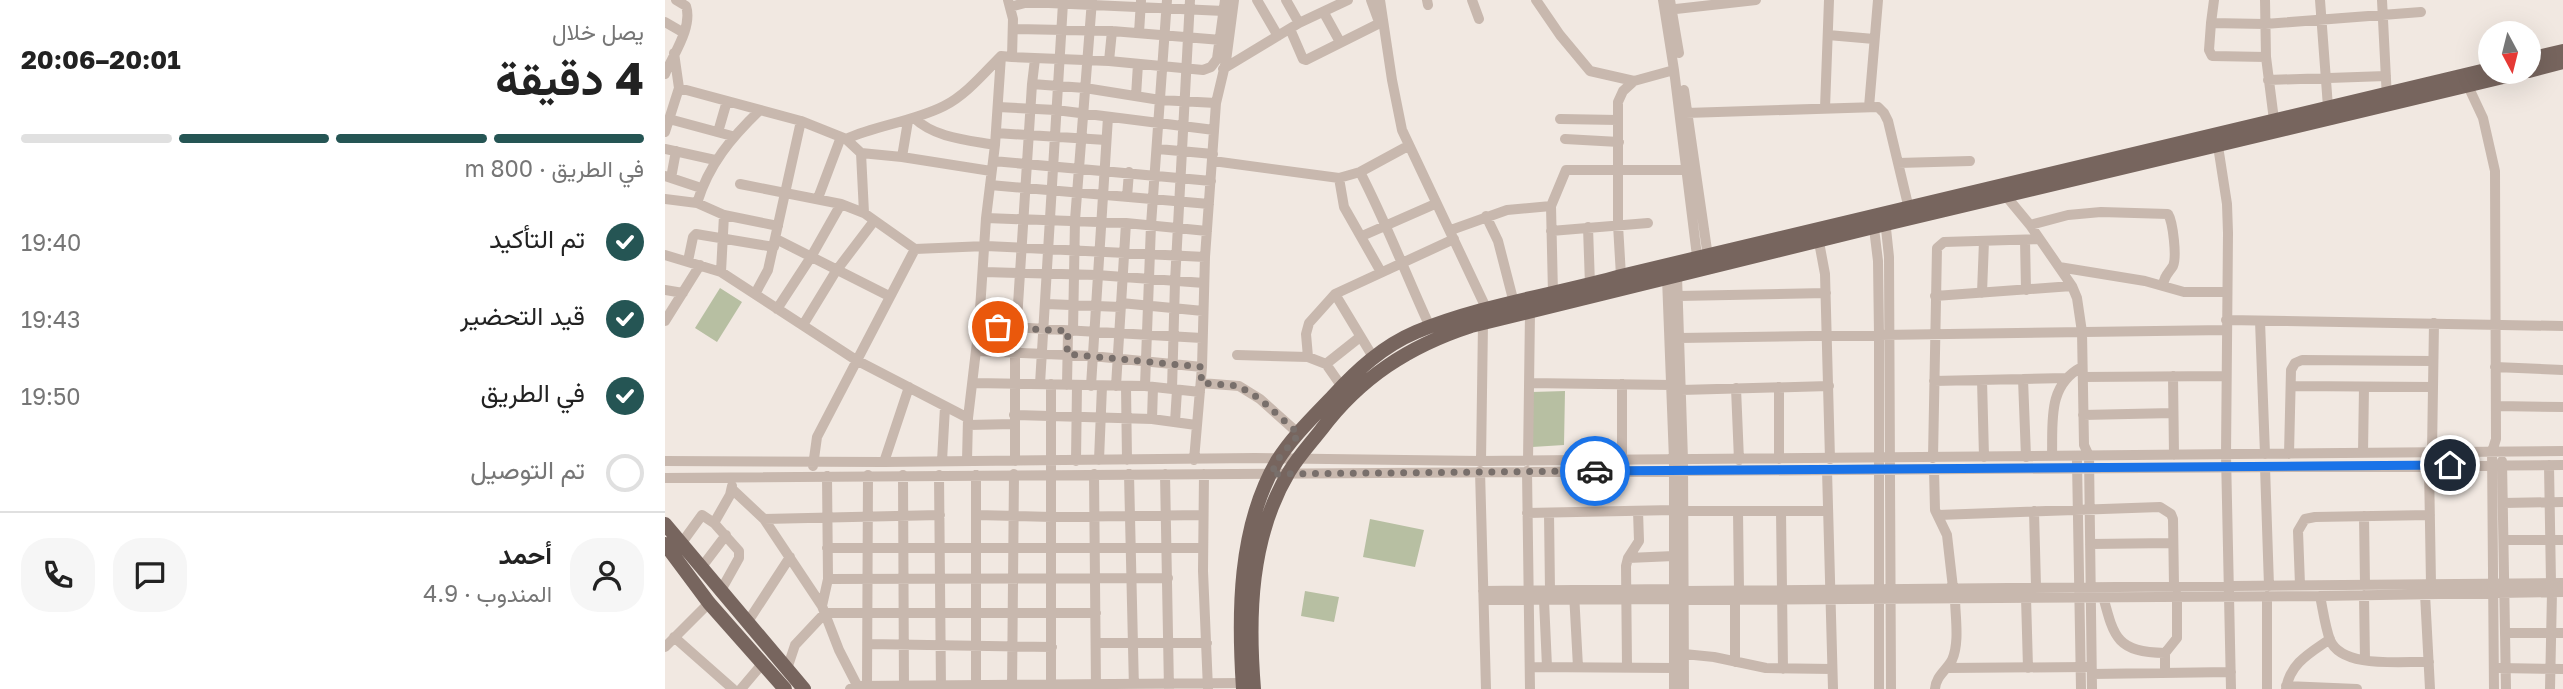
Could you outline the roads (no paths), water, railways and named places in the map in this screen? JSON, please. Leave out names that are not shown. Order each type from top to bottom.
[{"type":"main road","points":[[2541,57],[2563,51]]},
{"type":"main road","points":[[2541,68],[2563,62]]},
{"type":"main road","points":[[1246,687],[1239,625],[1243,573],[1254,523],[1271,474],[1279,458],[1342,387],[1373,357],[1414,333],[1430,327],[1485,317],[1531,312],[1672,277],[1701,262],[1879,221],[2006,196],[2218,146],[2328,107],[2387,100],[2478,73]]},
{"type":"main road","points":[[1246,687],[1255,575],[1267,524],[1288,474],[1340,405],[1386,365],[1435,338],[1514,303],[1621,276],[1819,242],[1909,209],[2284,122],[2478,83]]},
{"type":"main road","points":[[665,524],[804,689]]},
{"type":"main road","points":[[665,544],[709,603],[785,689]]},
{"type":"street","points":[[1194,460],[1202,367],[1206,231],[1216,103],[1234,0]]},
{"type":"street","points":[[1257,0],[1278,36]]},
{"type":"street","points":[[1286,0],[1304,60],[1382,25]]},
{"type":"street","points":[[1319,14],[1334,0]]},
{"type":"street","points":[[1223,69],[1294,26],[1348,0]]},
{"type":"street","points":[[1371,0],[1382,25]]},
{"type":"street","points":[[1380,0],[1398,111],[1408,146],[1435,204],[1453,234],[1485,317],[1481,466],[1486,689]]},
{"type":"street","points":[[1472,0],[1479,19]]},
{"type":"street","points":[[1536,0],[1590,71],[1634,81]]},
{"type":"street","points":[[1667,5],[1756,0]]},
{"type":"street","points":[[1825,108],[1829,0]]},
{"type":"street","points":[[1869,107],[1878,0]]},
{"type":"street","points":[[2214,0],[2209,50],[2212,56],[2266,57]]},
{"type":"street","points":[[2265,0],[2268,80],[2284,122]]},
{"type":"street","points":[[2320,0],[2328,107]]},
{"type":"street","points":[[2382,0],[2387,100]]},
{"type":"street","points":[[665,74],[684,33],[688,16],[688,10],[682,1]]},
{"type":"street","points":[[1051,687],[1050,416],[1042,353],[1063,3]]},
{"type":"street","points":[[1076,461],[1076,417],[1067,354],[1073,305],[1075,220],[1091,3]]},
{"type":"street","points":[[1139,33],[1141,3]]},
{"type":"street","points":[[818,198],[843,138],[911,119],[946,105],[1007,57],[1109,61],[1203,70],[1212,67],[1217,59],[1221,40],[1224,6],[1141,3],[1009,4],[1013,29],[1007,57],[998,107],[986,218],[984,272],[968,421],[967,461]]},
{"type":"street","points":[[1109,61],[1118,4]]},
{"type":"street","points":[[1151,419],[1146,360],[1151,225],[1166,4]]},
{"type":"street","points":[[1175,422],[1175,282],[1190,4]]},
{"type":"street","points":[[1667,5],[1685,170],[1701,262]]},
{"type":"street","points":[[1667,5],[1686,113],[1701,262]]},
{"type":"street","points":[[2211,23],[2265,24],[2421,12]]},
{"type":"street","points":[[1319,14],[1340,42]]},
{"type":"street","points":[[665,22],[684,33]]},
{"type":"street","points":[[1013,29],[1165,34],[1221,40]]},
{"type":"street","points":[[1828,35],[1874,38]]},
{"type":"street","points":[[665,132],[679,88],[674,53]]},
{"type":"street","points":[[1015,461],[1015,352],[1035,58]]},
{"type":"street","points":[[1136,96],[1138,64]]},
{"type":"street","points":[[1621,276],[1618,225],[1618,102],[1623,91],[1634,81],[1674,70]]},
{"type":"street","points":[[2268,80],[2386,76]]},
{"type":"street","points":[[1032,84],[1085,88],[1160,100],[1216,103]]},
{"type":"street","points":[[2468,86],[2483,118],[2495,171],[2495,406],[2499,588],[2505,633],[2506,689]]},
{"type":"street","points":[[679,88],[801,121],[843,138],[862,153],[992,166],[1052,165],[1211,181]]},
{"type":"street","points":[[718,132],[727,101]]},
{"type":"street","points":[[998,107],[1056,110],[1214,130]]},
{"type":"street","points":[[1686,113],[1878,107],[1884,113],[1909,209]]},
{"type":"street","points":[[697,203],[701,188],[715,160],[732,136],[761,110]]},
{"type":"street","points":[[1100,460],[1101,417],[1092,356],[1108,117]]},
{"type":"street","points":[[911,119],[925,128],[948,136],[995,139],[1028,135],[1106,140]]},
{"type":"street","points":[[902,157],[911,119]]},
{"type":"street","points":[[1560,119],[1618,120]]},
{"type":"street","points":[[669,120],[732,136]]},
{"type":"street","points":[[755,294],[768,270],[801,121]]},
{"type":"street","points":[[1565,139],[1619,142]]},
{"type":"street","points":[[1157,149],[1183,151],[1339,178],[1360,172],[1408,146]]},
{"type":"street","points":[[2218,146],[2227,204],[2226,467],[2231,689]]},
{"type":"street","points":[[701,188],[668,177],[670,150],[715,160]]},
{"type":"street","points":[[862,153],[864,213]]},
{"type":"street","points":[[1898,163],[1970,161]]},
{"type":"street","points":[[1553,294],[1551,205],[1566,170],[1685,170]]},
{"type":"street","points":[[1127,197],[1129,172]]},
{"type":"street","points":[[1360,172],[1387,226],[1401,265],[1430,327]]},
{"type":"street","points":[[1339,178],[1344,207],[1381,272]]},
{"type":"street","points":[[740,184],[841,204],[864,213],[915,249],[986,246],[1074,248],[1205,257]]},
{"type":"street","points":[[990,185],[1209,204]]},
{"type":"street","points":[[2006,196],[2030,225],[2072,286],[2077,298],[2082,332],[2084,445],[2089,462],[2088,669],[2092,689]]},
{"type":"street","points":[[665,199],[697,203],[724,215],[778,226]]},
{"type":"street","points":[[778,309],[841,204]]},
{"type":"street","points":[[1362,236],[1435,204]]},
{"type":"street","points":[[1308,356],[1306,334],[1309,323],[1335,294],[1401,265],[1486,216],[1523,207],[1551,205]]},
{"type":"street","points":[[2030,225],[2068,215],[2090,213],[2168,214],[2172,226],[2174,261],[2165,275],[2163,286]]},
{"type":"street","points":[[721,272],[724,215]]},
{"type":"street","points":[[1486,216],[1498,241],[1514,303]]},
{"type":"street","points":[[986,218],[1101,221],[1206,231]]},
{"type":"street","points":[[803,325],[836,271],[874,221]]},
{"type":"street","points":[[1879,221],[1878,261],[1884,335],[1885,593],[1891,689]]},
{"type":"street","points":[[1126,223],[1119,359],[1127,418],[1126,460]]},
{"type":"street","points":[[1551,231],[1648,223]]},
{"type":"street","points":[[1588,228],[1590,285]]},
{"type":"street","points":[[688,261],[694,235],[775,243],[811,257],[889,296]]},
{"type":"street","points":[[1935,689],[1939,676],[1947,668],[1955,652],[1954,593],[1947,535],[1934,502],[1936,251],[1938,245],[1944,242],[2039,239]]},
{"type":"street","points":[[2025,240],[2025,290]]},
{"type":"street","points":[[1982,293],[1984,241]]},
{"type":"street","points":[[1819,242],[1825,274],[1829,386],[1828,511],[1833,689]]},
{"type":"street","points":[[813,476],[817,437],[915,249]]},
{"type":"street","points":[[665,255],[721,272],[856,360],[968,421],[1050,416],[1151,419],[1196,425]]},
{"type":"street","points":[[666,317],[700,265]]},
{"type":"street","points":[[2059,267],[2184,292],[2227,292]]},
{"type":"street","points":[[984,272],[1097,275],[1204,283]]},
{"type":"street","points":[[1672,277],[1678,296],[1676,387]]},
{"type":"street","points":[[1672,277],[1679,510],[1679,595],[1674,689]]},
{"type":"street","points":[[1935,296],[2072,286]]},
{"type":"street","points":[[665,290],[683,293]]},
{"type":"street","points":[[1678,296],[1826,293]]},
{"type":"street","points":[[1335,294],[1373,357]]},
{"type":"street","points":[[1046,304],[1148,306],[1203,311]]},
{"type":"street","points":[[1530,689],[1527,466],[1531,312]]},
{"type":"street","points":[[1679,338],[2082,332],[2260,321],[2563,326]]},
{"type":"street","points":[[2260,321],[2265,454]]},
{"type":"street","points":[[2432,452],[2434,323]]},
{"type":"street","points":[[979,325],[1202,338]]},
{"type":"street","points":[[1326,364],[1360,337]]},
{"type":"street","points":[[977,351],[1067,354],[1202,367]]},
{"type":"street","points":[[1237,355],[1308,356],[1326,364],[1342,387]]},
{"type":"street","points":[[2289,454],[2292,366],[2302,360],[2433,361]]},
{"type":"street","points":[[2495,367],[2563,370]]},
{"type":"street","points":[[1934,381],[2066,378],[2082,372],[2226,376]]},
{"type":"street","points":[[2173,376],[2174,455]]},
{"type":"street","points":[[2052,456],[2055,398],[2066,378]]},
{"type":"street","points":[[2023,379],[2026,457]]},
{"type":"street","points":[[1982,380],[1984,457]]},
{"type":"street","points":[[973,383],[1121,386],[1175,390],[1239,386],[1260,399],[1299,434]]},
{"type":"street","points":[[1529,383],[1736,388],[1829,386]]},
{"type":"street","points":[[1622,384],[1622,461]]},
{"type":"street","points":[[2291,386],[2433,387]]},
{"type":"street","points":[[884,462],[909,387]]},
{"type":"street","points":[[1779,387],[1779,459]]},
{"type":"street","points":[[2363,453],[2364,387]]},
{"type":"street","points":[[1736,388],[1739,460]]},
{"type":"street","points":[[2495,406],[2563,407]]},
{"type":"street","points":[[942,461],[945,407]]},
{"type":"street","points":[[2083,415],[2173,413]]},
{"type":"street","points":[[2084,445],[2077,462],[2078,510],[2089,592],[2118,639],[2132,648],[2165,653]]},
{"type":"street","points":[[2089,462],[2174,455],[2563,451]]},
{"type":"street","points":[[1933,463],[1984,457],[2052,456],[2077,462]]},
{"type":"street","points":[[665,461],[1279,458],[1481,466],[2077,462],[2226,467],[2563,465]]},
{"type":"street","points":[[1527,466],[1622,461],[1678,465],[1779,459],[1829,464]]},
{"type":"street","points":[[2494,689],[2493,668],[2504,540],[2503,503],[2497,465]]},
{"type":"street","points":[[2549,465],[2551,540],[2557,587],[2557,633],[2550,689]]},
{"type":"street","points":[[665,478],[1288,474],[1481,466]]},
{"type":"street","points":[[2429,466],[2430,689]]},
{"type":"street","points":[[2265,467],[2267,689]]},
{"type":"street","points":[[1012,687],[1014,474]]},
{"type":"street","points":[[1094,474],[1096,687]]},
{"type":"street","points":[[1129,474],[1133,686]]},
{"type":"street","points":[[1165,474],[1169,686]]},
{"type":"street","points":[[1204,474],[1203,548],[1208,686]]},
{"type":"street","points":[[858,687],[868,644],[868,475]]},
{"type":"street","points":[[903,475],[904,687]]},
{"type":"street","points":[[939,475],[941,687]]},
{"type":"street","points":[[976,475],[976,687]]},
{"type":"street","points":[[787,669],[795,645],[823,609],[828,579],[827,476]]},
{"type":"street","points":[[730,477],[733,490],[764,519],[823,609],[858,687]]},
{"type":"street","points":[[713,523],[733,490]]},
{"type":"street","points":[[2503,503],[2563,502]]},
{"type":"street","points":[[1938,515],[2160,507],[2171,514],[2177,638],[2165,653],[2165,673]]},
{"type":"street","points":[[1679,510],[1674,556],[1684,654],[1684,689]]},
{"type":"street","points":[[1627,667],[1628,558],[1638,544],[1638,511]]},
{"type":"street","points":[[1735,662],[1738,511]]},
{"type":"street","points":[[1781,511],[1783,669]]},
{"type":"street","points":[[1527,513],[1828,511]]},
{"type":"street","points":[[2034,511],[2036,587]]},
{"type":"street","points":[[1547,667],[1549,513]]},
{"type":"street","points":[[681,544],[703,515],[739,551],[740,555],[720,592]]},
{"type":"street","points":[[764,519],[940,515]]},
{"type":"street","points":[[976,515],[1203,515]]},
{"type":"street","points":[[2300,585],[2298,531],[2302,522],[2310,517],[2430,515]]},
{"type":"street","points":[[2364,516],[2365,660]]},
{"type":"street","points":[[701,568],[726,536]]},
{"type":"street","points":[[2504,540],[2563,540]]},
{"type":"street","points":[[2090,544],[2173,543]]},
{"type":"street","points":[[827,548],[1203,548]]},
{"type":"street","points":[[1628,558],[1674,556]]},
{"type":"street","points":[[747,623],[790,557]]},
{"type":"street","points":[[828,579],[1168,578]]},
{"type":"street","points":[[2268,591],[2300,585],[2365,590],[2557,587]]},
{"type":"street","points":[[1954,593],[2036,587],[2089,592]]},
{"type":"street","points":[[1483,596],[1954,593],[2026,597],[2089,592],[2175,591],[2268,591],[2320,596],[2365,590]]},
{"type":"street","points":[[1879,689],[1885,593]]},
{"type":"street","points":[[1575,595],[1578,667]]},
{"type":"street","points":[[2320,596],[2330,639],[2341,654],[2350,659],[2429,662]]},
{"type":"street","points":[[2026,597],[2028,668]]},
{"type":"street","points":[[665,647],[709,603]]},
{"type":"street","points":[[823,609],[867,612],[1096,613]]},
{"type":"street","points":[[2505,633],[2557,633]]},
{"type":"street","points":[[674,637],[733,689]]},
{"type":"street","points":[[2330,639],[2296,664],[2288,677],[2286,688],[2357,689]]},
{"type":"street","points":[[1097,643],[1206,643]]},
{"type":"street","points":[[868,644],[1052,647]]},
{"type":"street","points":[[1684,654],[1766,668],[1832,669]]},
{"type":"street","points":[[741,689],[763,663]]},
{"type":"street","points":[[1530,667],[1674,668]]},
{"type":"street","points":[[1947,668],[2231,672]]},
{"type":"street","points":[[2493,668],[2563,669]]},
{"type":"street","points":[[2081,689],[2088,669]]},
{"type":"street","points":[[858,687],[1246,687]]}]
